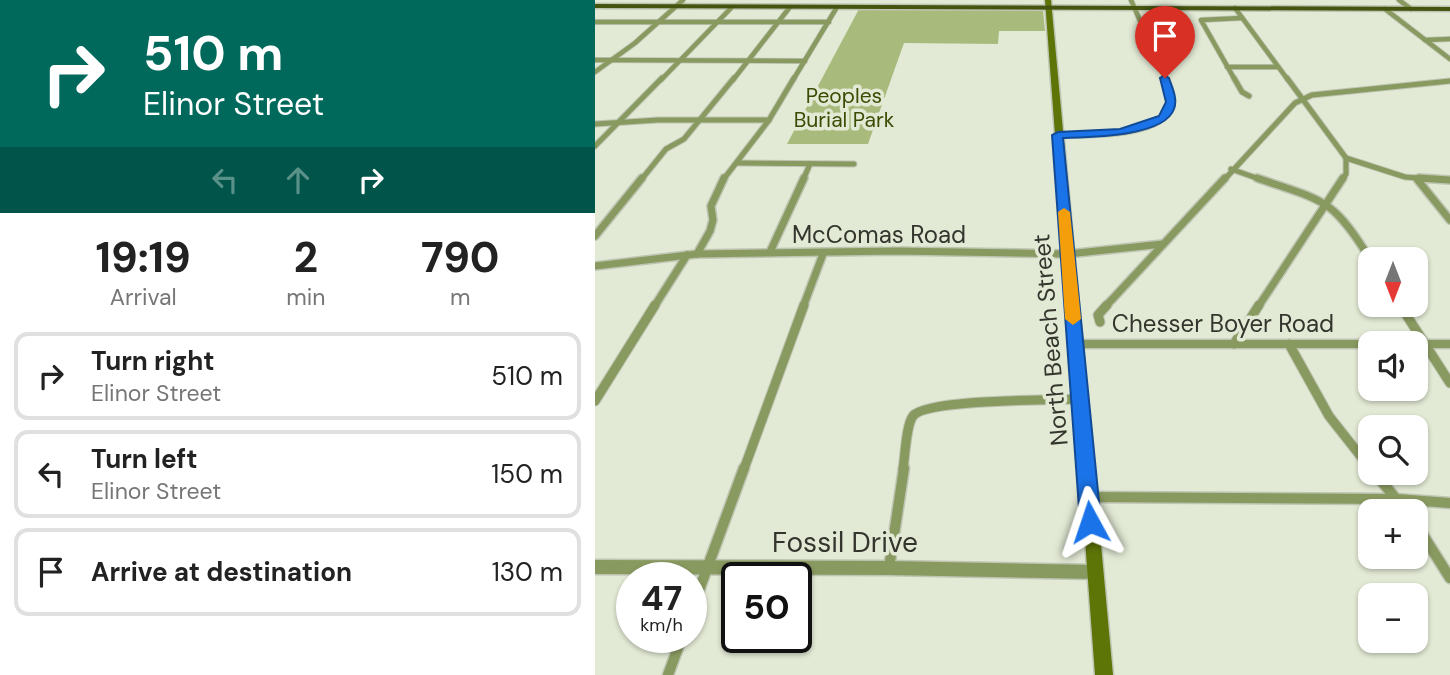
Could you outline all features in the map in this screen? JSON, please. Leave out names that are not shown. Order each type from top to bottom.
[{"type":"main road","name":"North Beach Street","points":[[1048,0],[1104,675]]},
{"type":"main road","points":[[595,6],[1450,9]]},
{"type":"street","points":[[612,6],[621,0]]},
{"type":"street","points":[[595,72],[613,60],[683,0]]},
{"type":"street","points":[[777,7],[783,0]]},
{"type":"street","points":[[1058,135],[1134,130],[1163,118],[1169,111],[1170,94],[1160,61],[1131,0]]},
{"type":"street","points":[[1399,0],[1411,9]]},
{"type":"street","points":[[595,146],[731,7]]},
{"type":"street","points":[[595,236],[666,149],[684,139],[701,120],[790,7]]},
{"type":"street","points":[[697,254],[714,226],[715,217],[711,206],[724,178],[769,120],[837,7]]},
{"type":"street","points":[[1234,344],[1347,172],[1346,158],[1235,8]]},
{"type":"street","points":[[1385,9],[1450,59]]},
{"type":"street","points":[[1242,18],[1201,20],[1242,92],[1249,96]]},
{"type":"street","points":[[595,22],[829,22]]},
{"type":"street","points":[[1425,40],[1450,39]]},
{"type":"street","points":[[595,60],[806,61]]},
{"type":"street","points":[[1227,67],[1278,67]]},
{"type":"street","points":[[1100,322],[1098,315],[1290,106],[1302,99],[1331,91],[1450,81]]},
{"type":"street","points":[[1290,106],[1310,109]]},
{"type":"street","points":[[595,124],[769,120]]},
{"type":"street","points":[[1346,158],[1416,179],[1450,180]]},
{"type":"street","points":[[738,163],[854,164]]},
{"type":"street","points":[[770,252],[810,164]]},
{"type":"street","points":[[1231,169],[1326,202],[1341,214],[1362,247]]},
{"type":"street","points":[[1416,179],[1450,220]]},
{"type":"street","name":"McComas Road","points":[[595,267],[697,254],[897,251],[1068,254],[1163,244]]},
{"type":"street","points":[[708,567],[823,254]]},
{"type":"street","points":[[595,401],[687,256]]},
{"type":"street","name":"Chesser Boyer Road","points":[[1075,344],[1358,344]]},
{"type":"street","points":[[1289,344],[1329,416],[1358,453]]},
{"type":"street","points":[[1428,344],[1450,344]]},
{"type":"street","points":[[1428,354],[1450,383]]},
{"type":"street","points":[[889,568],[911,418],[919,410],[950,404],[1080,398]]},
{"type":"street","points":[[1385,485],[1397,499]]},
{"type":"street","points":[[1088,497],[1397,499]]},
{"type":"street","points":[[1428,501],[1450,503]]},
{"type":"street","points":[[1428,543],[1450,578]]},
{"type":"street","name":"Fossil Drive","points":[[595,567],[1095,572]]},
{"type":"street","points":[[668,675],[676,653]]},
{"type":"green space","name":"Peoples Burial Park","points":[[859,9],[1043,10],[1045,31],[999,31],[998,44],[904,43],[868,144],[787,144]]},
{"type":"slow traffic","points":[[1064,212],[1073,319]]},
{"type":"route","points":[[1090,522],[1058,135],[1106,134],[1134,130],[1163,118],[1169,111],[1171,102],[1165,78]]}]
